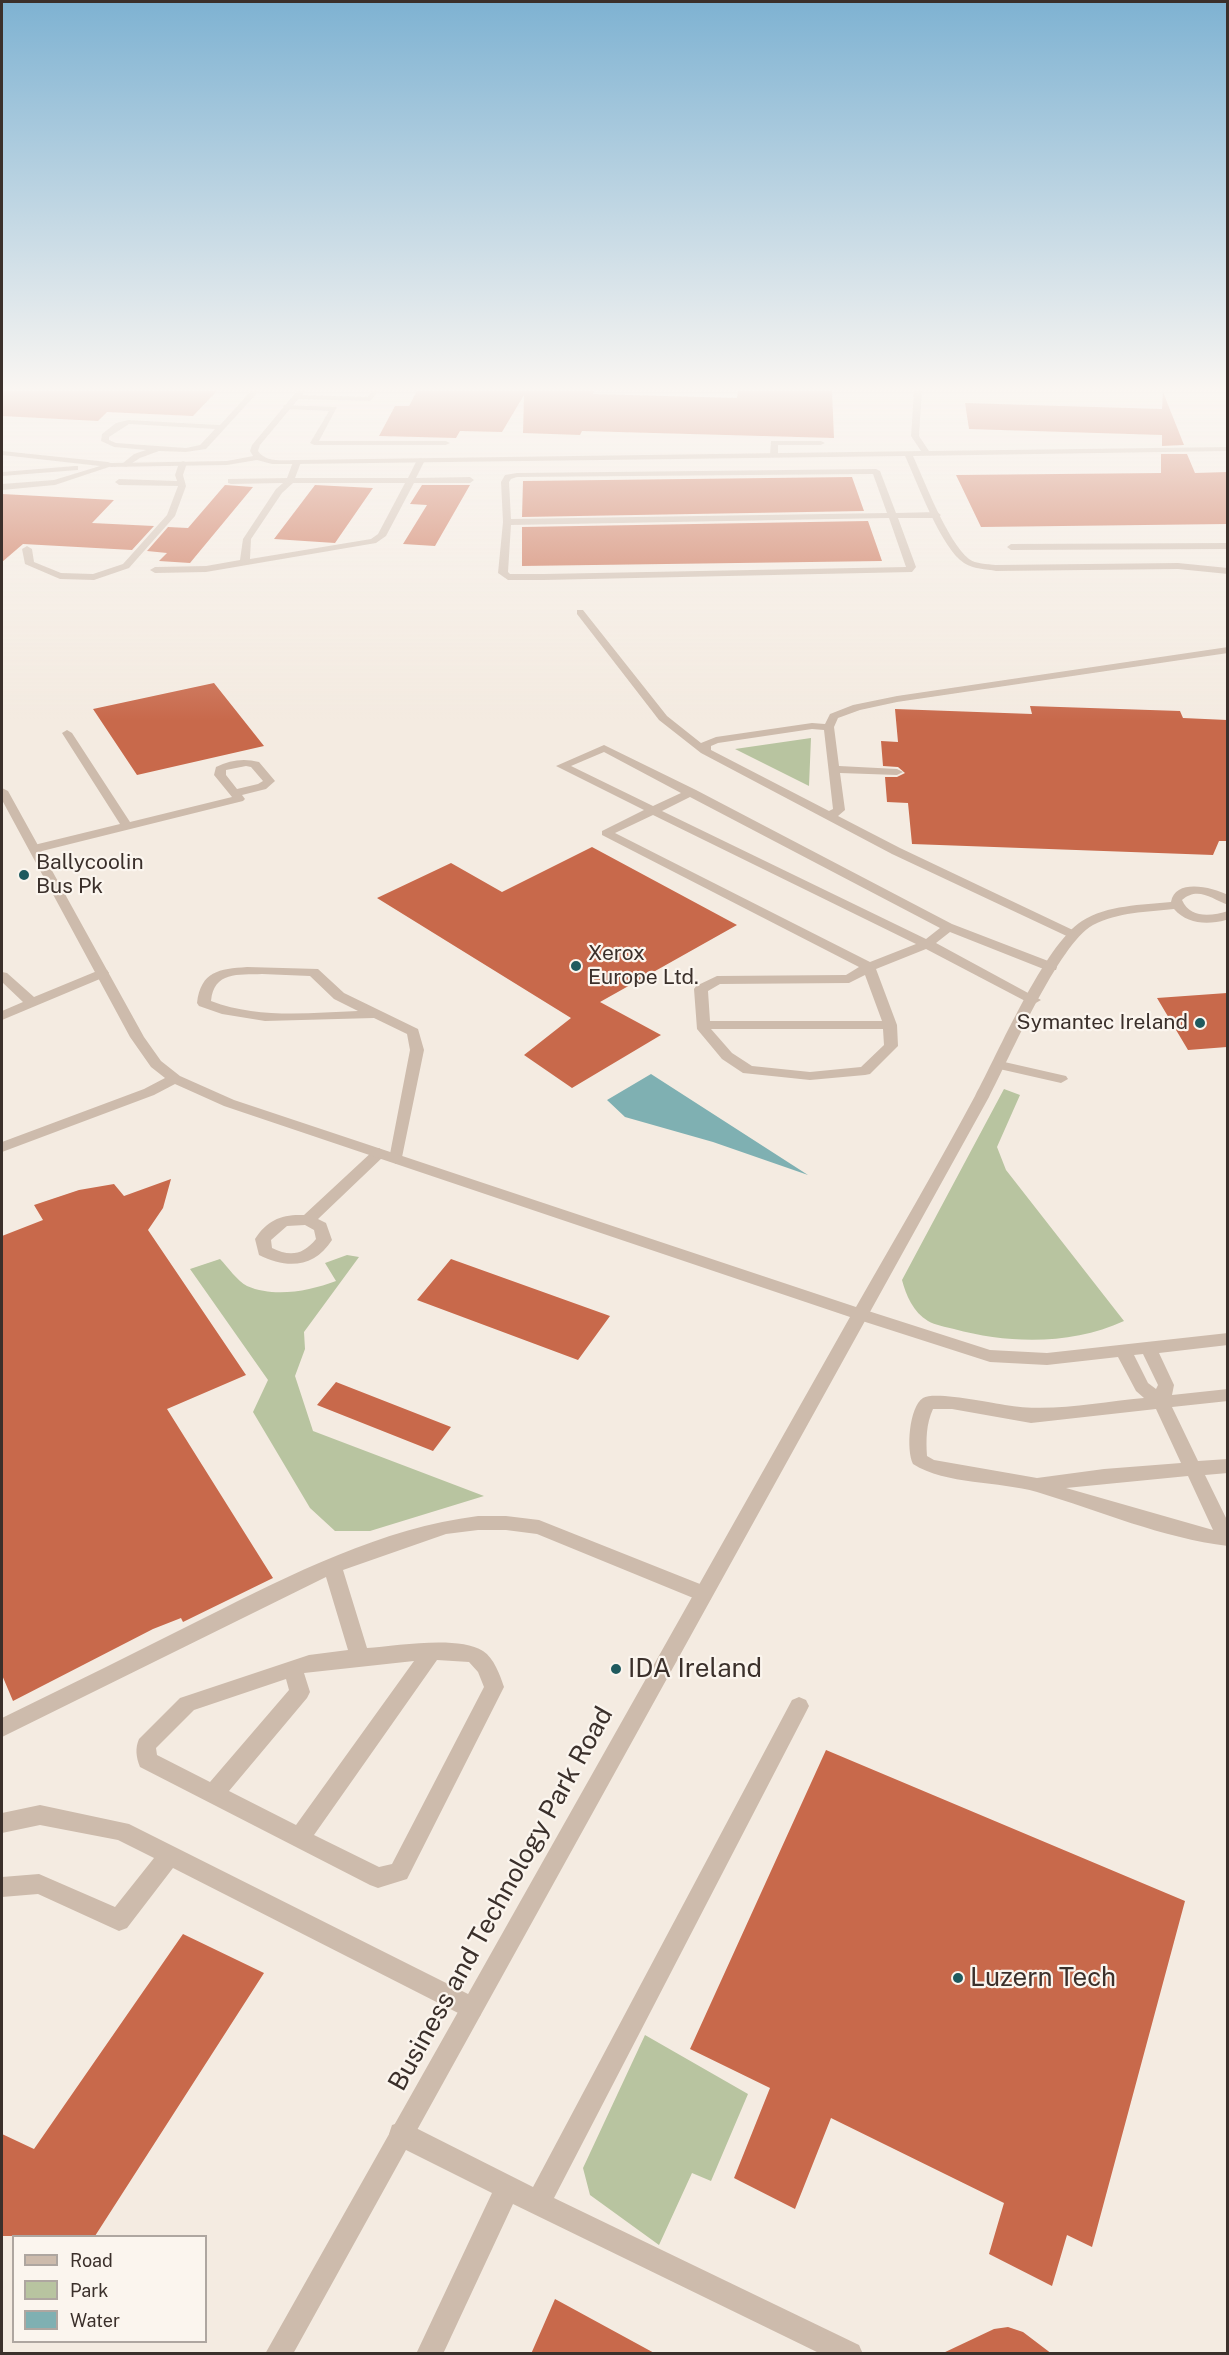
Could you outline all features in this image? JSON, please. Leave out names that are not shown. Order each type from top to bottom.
[{"type":"street","points":[[27,549],[30,564],[60,576],[94,577],[126,566],[171,516],[176,501]]},
{"type":"street","points":[[245,561],[247,539],[272,501]]},
{"type":"street","points":[[155,570],[206,569],[373,542],[382,536],[401,501]]},
{"type":"street","points":[[506,501],[507,522],[503,573],[508,577],[909,570],[911,567],[888,501]]},
{"type":"street","points":[[930,501],[959,554],[967,562],[981,566],[996,568],[1178,566],[1227,571]]},
{"type":"street","points":[[507,522],[937,515]]},
{"type":"street","points":[[1165,546],[1178,566]]},
{"type":"street","points":[[1011,547],[1227,546]]},
{"type":"street","points":[[580,612],[663,718],[705,751],[896,851],[1072,935],[1086,924],[1120,913],[1177,905]]},
{"type":"street","points":[[830,816],[839,810],[832,770],[829,727],[834,716],[857,707],[897,699],[1227,650]]},
{"type":"street","points":[[705,751],[706,744],[716,740],[812,726],[829,727]]},
{"type":"street","points":[[67,733],[127,826]]},
{"type":"street","points":[[1034,1000],[927,944],[562,766],[604,748],[948,927],[1051,966]]},
{"type":"street","points":[[832,770],[897,772]]},
{"type":"street","points":[[2,791],[137,1037],[156,1064],[175,1079],[229,1103],[990,1356],[1047,1359],[1227,1340]]},
{"type":"street","points":[[692,792],[606,833],[869,967],[890,1025],[891,1046],[865,1071],[810,1076],[748,1070],[727,1056],[704,1029],[701,989],[717,980],[849,979],[869,967],[927,944],[948,927]]},
{"type":"street","points":[[34,849],[239,799],[234,794]]},
{"type":"street","points":[[1227,901],[1216,894],[1195,890],[1179,895],[1176,900],[1183,912],[1202,919],[1212,920],[1227,915]]},
{"type":"street","name":"Business and Technology Park Road","points":[[278,2354],[1000,1065],[1051,966],[1072,935]]},
{"type":"street","points":[[376,1014],[273,1016],[222,1012],[204,1003],[206,986],[213,978],[231,972],[313,972],[339,996],[376,1014],[413,1032],[417,1050],[396,1159]]},
{"type":"street","points":[[2,1016],[102,973]]},
{"type":"street","points":[[2,976],[31,1002]]},
{"type":"street","points":[[704,1025],[890,1025]]},
{"type":"street","points":[[1000,1065],[1061,1079]]},
{"type":"street","points":[[2,1147],[149,1092],[175,1079]]},
{"type":"street","points":[[308,1220],[379,1153]]},
{"type":"street","points":[[1148,1348],[1166,1385],[1161,1402]]},
{"type":"street","points":[[1123,1350],[1142,1387],[1161,1402],[1221,1527],[1227,1534]]},
{"type":"street","points":[[1227,1395],[1031,1416],[936,1402],[928,1403],[923,1408],[918,1448],[919,1459],[930,1466],[1037,1485],[1085,1503],[1205,1536],[1227,1539]]},
{"type":"street","points":[[1037,1485],[1104,1476],[1227,1466]]},
{"type":"street","points":[[2,1728],[300,1579],[365,1553],[446,1527],[506,1522],[547,1530],[703,1594]]},
{"type":"street","points":[[332,1566],[360,1657]]},
{"type":"street","points":[[453,1652],[474,1655],[489,1670],[494,1687],[399,1872],[378,1878],[147,1760],[146,1746],[187,1704],[309,1663],[360,1657],[453,1652]]},
{"type":"street","points":[[300,1837],[431,1653]]},
{"type":"street","points":[[214,1793],[300,1692],[294,1668]]},
{"type":"street","points":[[538,2203],[799,1706]]},
{"type":"street","points":[[2,1823],[40,1815],[121,1832],[472,2008]]},
{"type":"street","points":[[5,1891],[39,1884],[119,1920],[169,1856]]},
{"type":"street","points":[[401,2134],[850,2354]]},
{"type":"street","points":[[429,2354],[508,2187]]},
{"type":"green space","points":[[811,738],[809,786],[735,749]]},
{"type":"green space","points":[[1004,1089],[1020,1095],[997,1147],[1006,1170],[1124,1321],[1104,1329],[1062,1338],[1018,1339],[975,1334],[934,1324],[918,1313],[911,1303],[902,1280]]},
{"type":"green space","points":[[347,1255],[359,1257],[304,1332],[305,1349],[295,1376],[313,1431],[484,1496],[370,1531],[335,1531],[310,1508],[253,1412],[268,1380],[190,1269],[220,1259],[247,1286],[269,1292],[292,1292],[336,1281],[325,1263]]},
{"type":"green space","points":[[645,2035],[748,2094],[711,2181],[692,2173],[659,2245],[590,2195],[583,2168]]},
{"type":"water","points":[[651,1074],[808,1175],[713,1142],[625,1117],[607,1100]]},
{"type":"building","points":[[2,501],[113,501],[92,523],[154,526],[132,550],[23,544],[2,562]]},
{"type":"building","points":[[211,501],[241,501],[190,563],[159,561],[167,553],[147,551],[168,527],[188,528]]},
{"type":"building","points":[[303,501],[364,501],[335,543],[274,539]]},
{"type":"building","points":[[412,501],[461,501],[435,546],[403,544],[427,505],[410,504]]},
{"type":"building","points":[[522,501],[860,501],[864,511],[522,517]]},
{"type":"building","points":[[968,501],[1227,501],[1227,524],[981,527]]},
{"type":"building","points":[[868,521],[882,561],[522,566],[522,527]]},
{"type":"building","points":[[214,683],[264,746],[137,775],[93,709]]},
{"type":"building","points":[[1030,706],[1180,711],[1183,718],[1227,720],[1227,841],[1219,841],[1213,855],[912,844],[908,803],[887,802],[885,777],[897,777],[905,773],[898,767],[883,766],[881,741],[898,742],[895,709],[1032,714]]},
{"type":"building","name":"Xerox Europe Ltd.","points":[[592,847],[737,925],[600,1002],[661,1035],[572,1088],[524,1055],[571,1018],[377,898],[451,863],[502,892]]},
{"type":"building","name":"Symantec Ireland","points":[[1227,993],[1227,1047],[1188,1050],[1157,998]]},
{"type":"building","points":[[171,1179],[163,1208],[148,1230],[246,1375],[167,1409],[273,1578],[183,1622],[181,1618],[153,1629],[13,1701],[2,1675],[2,1236],[43,1220],[34,1205],[79,1190],[114,1184],[124,1196]]},
{"type":"building","points":[[451,1259],[610,1316],[578,1360],[417,1300]]},
{"type":"building","points":[[336,1382],[451,1427],[433,1451],[317,1405]]},
{"type":"building","points":[[826,1750],[1185,1901],[1092,2247],[1067,2235],[1052,2286],[989,2254],[1004,2203],[831,2118],[795,2209],[734,2178],[770,2088],[690,2049]]},
{"type":"building","points":[[183,1934],[264,1973],[96,2235],[2,2236],[2,2134],[34,2149]]},
{"type":"building","points":[[555,2299],[656,2354],[531,2354]]},
{"type":"building","points":[[1008,2327],[1023,2332],[1052,2354],[941,2354],[994,2329]]},
{"type":"place","name":"Ballycoolin Bus Pk","points":[[24,875]]},
{"type":"place","name":"Xerox Europe Ltd.","points":[[576,966]]},
{"type":"place","name":"Symantec Ireland","points":[[1200,1023]]},
{"type":"place","name":"IDA Ireland","points":[[616,1669]]},
{"type":"place","name":"Luzern Tech","points":[[958,1978]]}]
